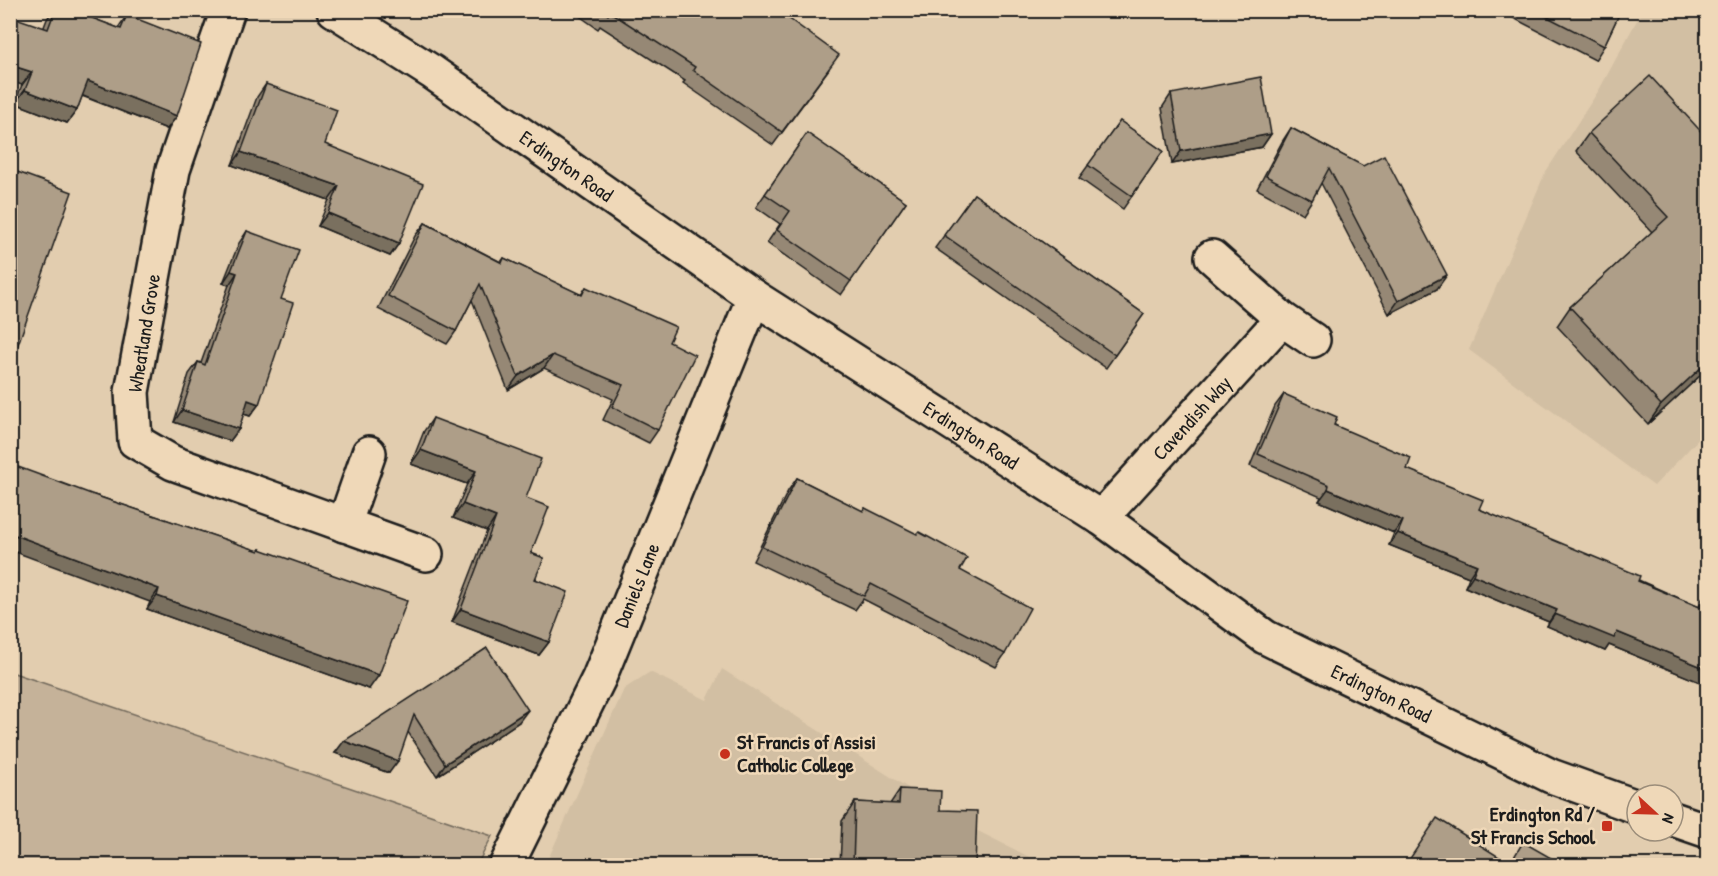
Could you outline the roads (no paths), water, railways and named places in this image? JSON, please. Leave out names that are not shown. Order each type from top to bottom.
[{"type":"street","name":"Wheatland Grove","points":[[228,10],[173,170],[132,392],[135,441],[173,464],[426,554]]},
{"type":"street","name":"Erdington Road","points":[[334,10],[432,72],[754,297],[1101,518],[1265,637],[1551,776],[1625,803]]},
{"type":"street","points":[[1212,257],[1282,319],[1313,340]]},
{"type":"street","name":"Daniels Lane","points":[[506,866],[599,678],[754,297]]},
{"type":"street","name":"Cavendish Way","points":[[1101,518],[1282,319]]},
{"type":"street","points":[[344,525],[369,453]]},
{"type":"street","points":[[1685,823],[1707,831]]},
{"type":"place","name":"St Francis of Assisi Catholic College","points":[[725,754]]},
{"type":"place","name":"Erdington Rd / St Francis School","points":[[1607,826]]}]
